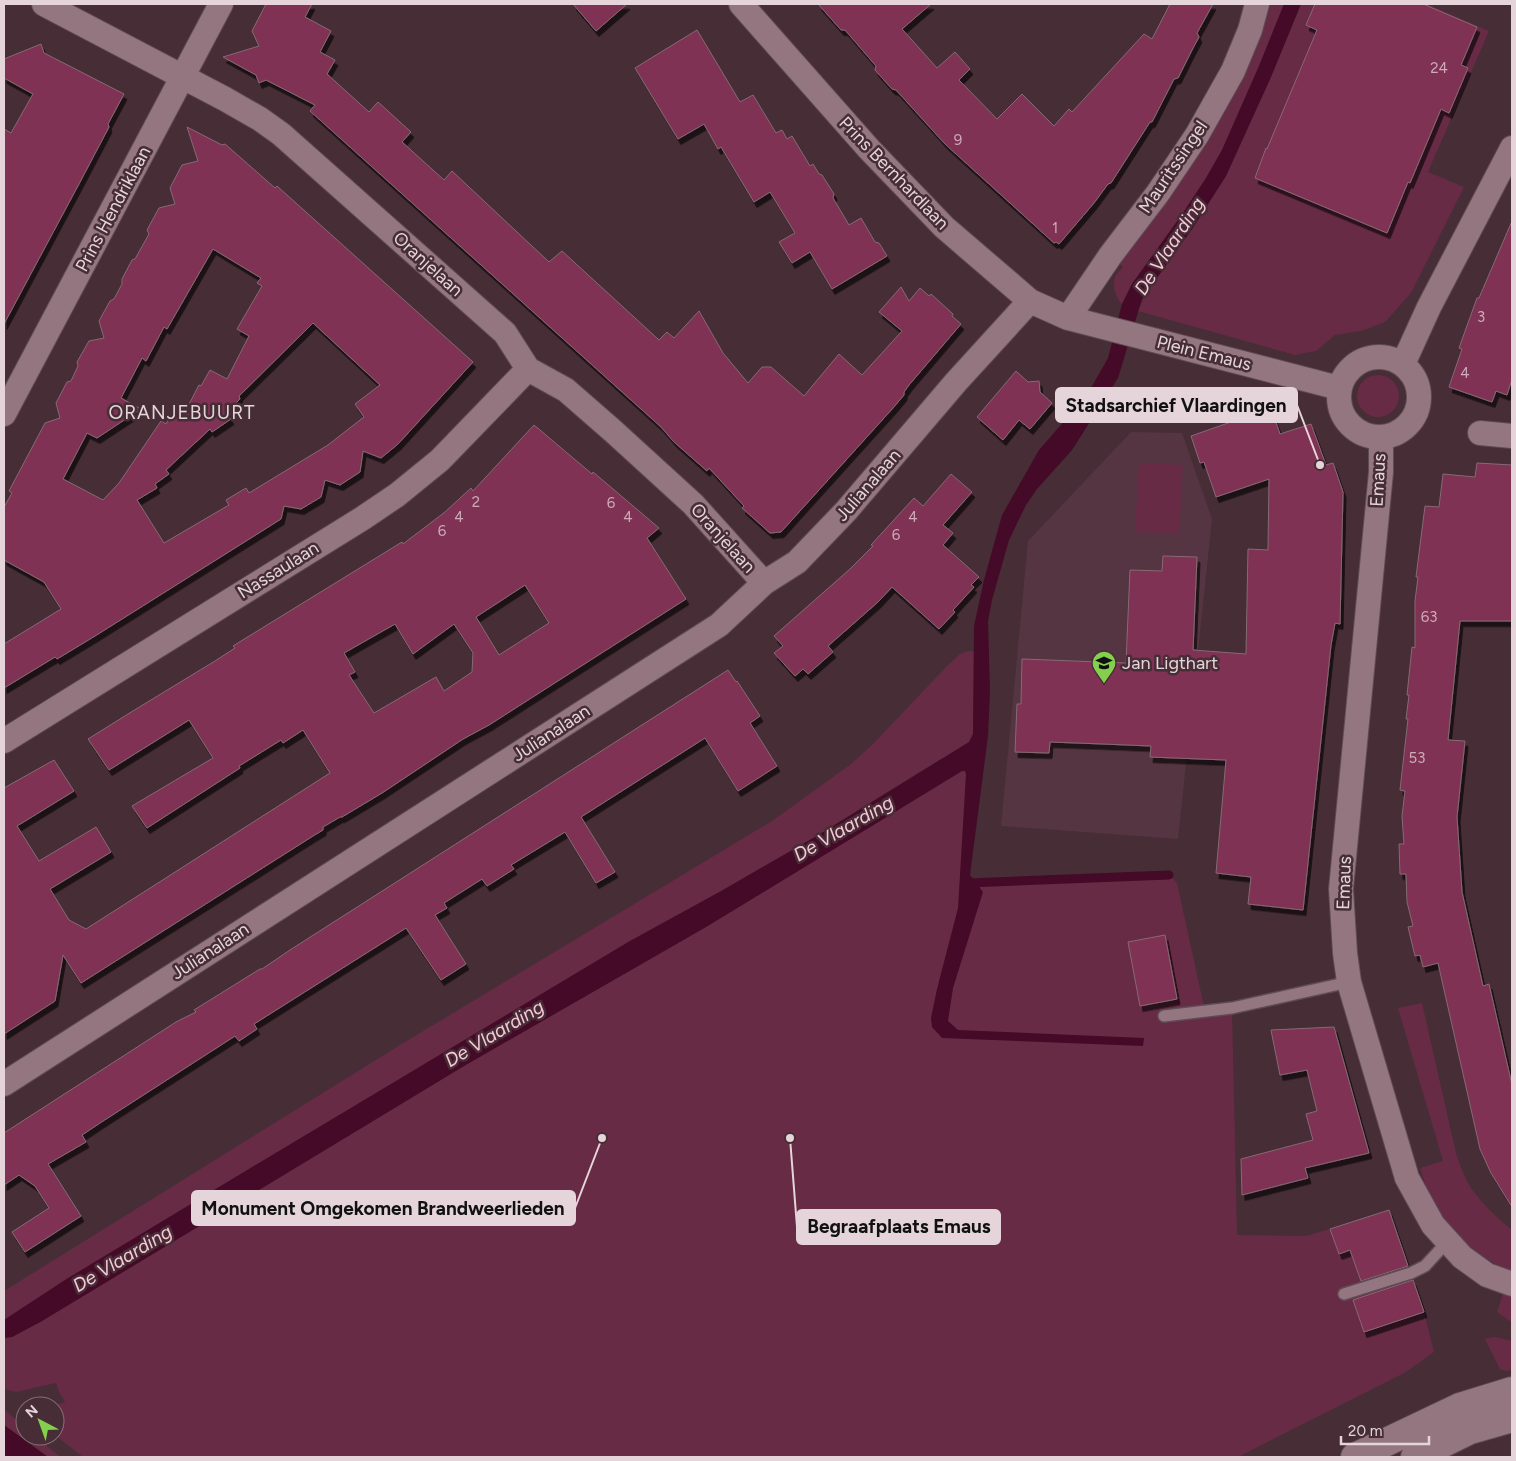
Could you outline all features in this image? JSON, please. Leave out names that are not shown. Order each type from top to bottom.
[{"type":"main road","points":[[1355,1457],[1460,1407],[1510,1404]]},
{"type":"main road","points":[[1415,1457],[1470,1430],[1510,1404]]},
{"type":"street","name":"Oranjelaan","points":[[44,4],[260,119],[281,134],[505,333],[528,369],[566,390],[693,504],[764,583]]},
{"type":"street","name":"Prins Hendriklaan","points":[[4,414],[222,4]]},
{"type":"street","name":"Prins Bernhardlaan","points":[[741,4],[869,149],[944,227],[1030,301],[1068,318]]},
{"type":"street","name":"Mauritssingel","points":[[1068,318],[1110,256],[1158,193],[1197,135],[1233,71],[1250,30],[1257,4]]},
{"type":"street","points":[[1403,364],[1429,308],[1512,148]]},
{"type":"street","name":"Julianalaan","points":[[4,1084],[719,625],[764,583],[797,562],[846,511],[956,382],[1030,301]]},
{"type":"street","name":"Plein Emaus","points":[[1068,318],[1339,388]]},
{"type":"street","points":[[1374,357],[1384,357],[1403,364],[1412,374],[1418,386],[1419,399],[1416,412],[1410,422],[1402,430],[1392,435],[1368,436],[1357,431],[1348,423],[1341,412],[1338,400],[1339,388],[1348,370],[1365,359],[1374,357]]},
{"type":"street","name":"Nassaulaan","points":[[4,741],[398,495],[440,460],[528,369]]},
{"type":"street","points":[[1480,433],[1512,436]]},
{"type":"street","name":"Emaus","points":[[1380,437],[1380,472],[1340,889],[1349,982],[1407,1178],[1433,1224],[1462,1257],[1487,1275],[1507,1283]]},
{"type":"lane","points":[[1164,1016],[1232,1008],[1349,982]]},
{"type":"lane","points":[[1344,1294],[1411,1273],[1425,1266],[1448,1241]]},
{"type":"shaded area","points":[[1264,4],[1284,4],[1222,150],[1183,213],[1132,284],[1122,304],[1116,295],[1114,280],[1123,267],[1116,261]]},
{"type":"shaded area","points":[[1301,4],[1427,4],[1489,31],[1428,172],[1464,187],[1411,293],[1385,322],[1361,331],[1335,335],[1316,351],[1295,355],[1138,311],[1147,291],[1192,229],[1226,176],[1271,77]]},
{"type":"shaded area","points":[[1382,375],[1390,378],[1396,384],[1399,396],[1396,408],[1390,414],[1374,417],[1366,414],[1360,408],[1357,392],[1360,384],[1366,378]]},
{"type":"shaded area","name":"Jan Ligthart","points":[[1131,432],[1182,433],[1212,519],[1178,839],[1001,826],[1028,541]]},
{"type":"shaded area","points":[[1139,463],[1183,465],[1179,534],[1135,532]]},
{"type":"shaded area","points":[[974,651],[973,734],[970,741],[965,745],[820,834],[630,941],[65,1280],[4,1320],[4,1291],[400,1045],[772,821],[851,764],[874,743],[947,666],[960,654]]},
{"type":"shaded area","points":[[962,771],[965,771],[966,774],[968,883],[1169,875],[1177,883],[1205,1011],[1232,1008],[1237,1235],[1307,1236],[1389,1210],[1424,1312],[1434,1352],[1406,1372],[1238,1457],[83,1457],[65,1443],[65,1396],[61,1396],[56,1383],[16,1392],[4,1389],[4,1338],[12,1337],[42,1321],[464,1066],[706,927]]},
{"type":"shaded area","points":[[1422,1003],[1457,1157],[1464,1176],[1477,1196],[1512,1230],[1512,1272],[1470,1247],[1444,1221],[1430,1196],[1420,1168],[1443,1161],[1398,1008]]},
{"type":"shaded area","points":[[1503,1293],[1512,1297],[1512,1322],[1497,1312]]},
{"type":"shaded area","points":[[1495,1337],[1512,1341],[1512,1370],[1500,1369],[1485,1339]]},
{"type":"shaded area","points":[[4,1409],[15,1419],[15,1433],[4,1425]]},
{"type":"shaded area","points":[[33,1446],[47,1446],[61,1457],[48,1457]]},
{"type":"water","name":"De Vlaarding","points":[[1284,4],[1301,4],[1271,77],[1226,176],[1192,229],[1142,299],[1118,378],[1072,450],[1037,489],[1026,505],[1009,540],[988,621],[990,691],[988,736],[970,875],[983,892],[953,988],[948,1021],[958,1030],[1144,1038],[1143,1046],[942,1038],[932,1027],[931,1018],[937,989],[958,908],[966,774],[965,771],[962,771],[706,927],[464,1066],[42,1321],[12,1337],[4,1338],[4,1320],[65,1280],[630,941],[820,834],[969,742],[973,734],[974,626],[984,580],[1002,515],[1039,450],[1087,395],[1108,358],[1122,304],[1132,284],[1183,213],[1222,150]]},
{"type":"water","points":[[4,1425],[15,1433],[15,1446],[33,1446],[48,1457],[4,1457]]},
{"type":"building","points":[[266,4],[312,4],[305,17],[331,31],[320,52],[335,60],[327,74],[369,112],[378,102],[411,132],[402,142],[444,180],[452,171],[549,262],[562,251],[659,340],[667,332],[674,338],[699,311],[723,353],[748,383],[762,367],[771,367],[804,396],[839,354],[862,375],[902,331],[879,312],[901,287],[909,301],[920,288],[929,296],[931,294],[961,324],[909,385],[904,395],[893,408],[781,532],[770,533],[742,508],[744,506],[709,468],[707,471],[674,442],[661,427],[310,111],[315,105],[266,80],[259,83],[256,75],[223,57],[259,46],[252,31]]},
{"type":"building","points":[[573,4],[627,4],[596,31]]},
{"type":"building","points":[[818,4],[931,4],[902,29],[937,68],[955,52],[970,69],[959,80],[997,119],[1022,94],[1054,126],[1069,109],[1072,112],[1144,34],[1152,39],[1170,4],[1213,4],[1197,33],[1199,37],[1178,78],[1174,79],[1152,122],[1150,122],[1111,183],[1108,184],[1059,244],[1054,243],[945,144],[896,90],[892,89],[875,70],[876,66],[845,30],[841,30]]},
{"type":"building","points":[[1315,4],[1423,4],[1477,27],[1461,65],[1468,68],[1449,113],[1441,109],[1387,233],[1255,178],[1317,30],[1306,25]]},
{"type":"building","points":[[697,30],[740,102],[753,95],[776,133],[782,130],[787,139],[792,136],[810,166],[813,164],[819,174],[822,175],[834,194],[833,198],[849,225],[861,218],[875,242],[879,243],[887,256],[832,289],[810,252],[792,263],[779,242],[795,233],[770,192],[754,202],[721,147],[718,149],[704,124],[678,139],[635,68]]},
{"type":"building","points":[[41,44],[44,53],[124,94],[108,124],[109,127],[4,324],[4,129],[11,133],[33,94],[4,78],[4,59]]},
{"type":"building","points":[[187,127],[222,145],[225,144],[275,188],[277,186],[473,362],[398,444],[381,458],[363,451],[360,472],[340,485],[325,480],[321,497],[301,509],[284,506],[281,519],[95,636],[57,659],[55,657],[4,688],[4,644],[61,609],[44,582],[4,560],[4,507],[12,493],[9,491],[45,423],[60,418],[56,403],[67,382],[71,381],[78,366],[77,362],[89,341],[104,338],[99,321],[110,301],[114,299],[132,260],[135,259],[149,234],[147,230],[159,208],[175,204],[170,188],[182,165],[198,161]],"holes":[[[213,249],[261,278],[257,283],[262,286],[237,329],[249,336],[227,379],[210,370],[201,386],[199,385],[187,408],[178,403],[166,424],[161,421],[119,483],[103,500],[63,479],[87,433],[97,438],[141,409],[121,398],[142,358],[146,361],[164,327],[167,329]],[[313,323],[380,385],[355,404],[364,417],[328,445],[249,493],[246,488],[226,500],[229,505],[164,543],[137,500],[157,488],[155,484],[169,474],[166,470],[210,429],[212,432],[231,419],[226,413],[240,399],[239,396]]]},
{"type":"building","points":[[1512,221],[1512,379],[1507,395],[1496,391],[1492,402],[1449,387],[1462,349],[1459,348],[1477,298],[1479,298]]},
{"type":"building","points":[[1016,371],[1028,382],[1039,381],[1040,392],[1052,403],[1030,429],[1019,420],[1003,440],[977,417]]},
{"type":"building","points":[[1272,411],[1280,434],[1311,424],[1326,465],[1333,463],[1343,492],[1340,624],[1335,623],[1331,645],[1303,910],[1248,904],[1251,877],[1216,873],[1226,760],[1150,757],[1151,746],[1103,744],[1050,742],[1049,753],[1015,752],[1017,704],[1021,704],[1022,659],[1126,663],[1130,570],[1162,571],[1163,556],[1197,557],[1193,650],[1246,654],[1248,549],[1268,550],[1269,479],[1216,497],[1204,462],[1200,463],[1191,436],[1251,415],[1252,417]]},
{"type":"building","points":[[534,425],[659,528],[647,538],[686,599],[489,725],[463,739],[382,793],[323,827],[323,830],[81,983],[63,955],[55,1001],[4,1034],[4,788],[54,760],[74,791],[17,826],[39,861],[96,827],[111,852],[50,889],[69,920],[86,929],[330,773],[303,730],[283,743],[281,740],[239,766],[240,768],[147,828],[132,806],[213,758],[189,720],[109,770],[88,739],[215,661],[235,648],[233,646],[402,542],[403,544],[445,512],[471,488],[473,491]],"holes":[[[525,585],[549,623],[499,655],[476,617]],[[395,624],[413,654],[454,624],[473,653],[472,672],[444,691],[436,677],[374,713],[349,675],[355,672],[344,653]]]},
{"type":"building","points":[[1477,463],[1512,465],[1512,621],[1460,621],[1448,740],[1465,741],[1457,817],[1462,892],[1483,986],[1489,984],[1512,1085],[1512,1207],[1491,1173],[1480,1149],[1438,963],[1423,967],[1420,955],[1415,956],[1408,927],[1413,926],[1407,902],[1406,874],[1400,874],[1399,844],[1404,844],[1402,816],[1405,791],[1400,790],[1408,719],[1406,719],[1409,695],[1407,695],[1412,647],[1415,648],[1415,601],[1418,577],[1416,577],[1425,506],[1439,507],[1443,474],[1475,477]]},
{"type":"building","points":[[951,474],[972,492],[943,525],[953,533],[943,545],[979,577],[971,585],[974,587],[953,610],[955,612],[939,629],[892,587],[878,602],[828,646],[833,652],[808,674],[803,669],[795,676],[774,653],[783,646],[774,636],[850,569],[873,546],[871,545],[914,498],[923,506]]},
{"type":"building","points":[[728,670],[760,716],[750,723],[777,766],[738,791],[705,738],[581,817],[615,872],[596,883],[565,832],[511,865],[514,869],[487,886],[482,879],[444,903],[447,908],[435,915],[466,964],[441,980],[406,928],[254,1024],[257,1029],[239,1041],[235,1036],[100,1123],[82,1135],[86,1142],[48,1164],[81,1216],[25,1252],[12,1232],[49,1208],[35,1186],[19,1175],[4,1185],[4,1133],[176,1022],[196,1012],[194,1010],[262,969]]},
{"type":"building","points":[[1165,935],[1177,999],[1140,1006],[1128,942]]},
{"type":"building","points":[[1334,1027],[1369,1153],[1305,1168],[1308,1178],[1242,1195],[1241,1159],[1313,1140],[1306,1114],[1317,1111],[1307,1070],[1280,1075],[1271,1030]]},
{"type":"building","points":[[1389,1210],[1408,1266],[1361,1281],[1350,1250],[1339,1254],[1330,1229]]},
{"type":"building","points":[[1413,1280],[1424,1312],[1364,1332],[1353,1300]]},
{"type":"waterway","points":[[968,883],[1169,875]]},
{"type":"place","name":"Stadsarchief Vlaardingen","points":[[1320,465]]},
{"type":"place","name":"Jan Ligthart","points":[[1104,684]]},
{"type":"place","name":"Monument Omgekomen Brandweerlieden","points":[[602,1138]]},
{"type":"place","name":"Begraafplaats Emaus","points":[[790,1138]]},
{"type":"district","name":"ORANJEBUURT","points":[[182,412]]}]
